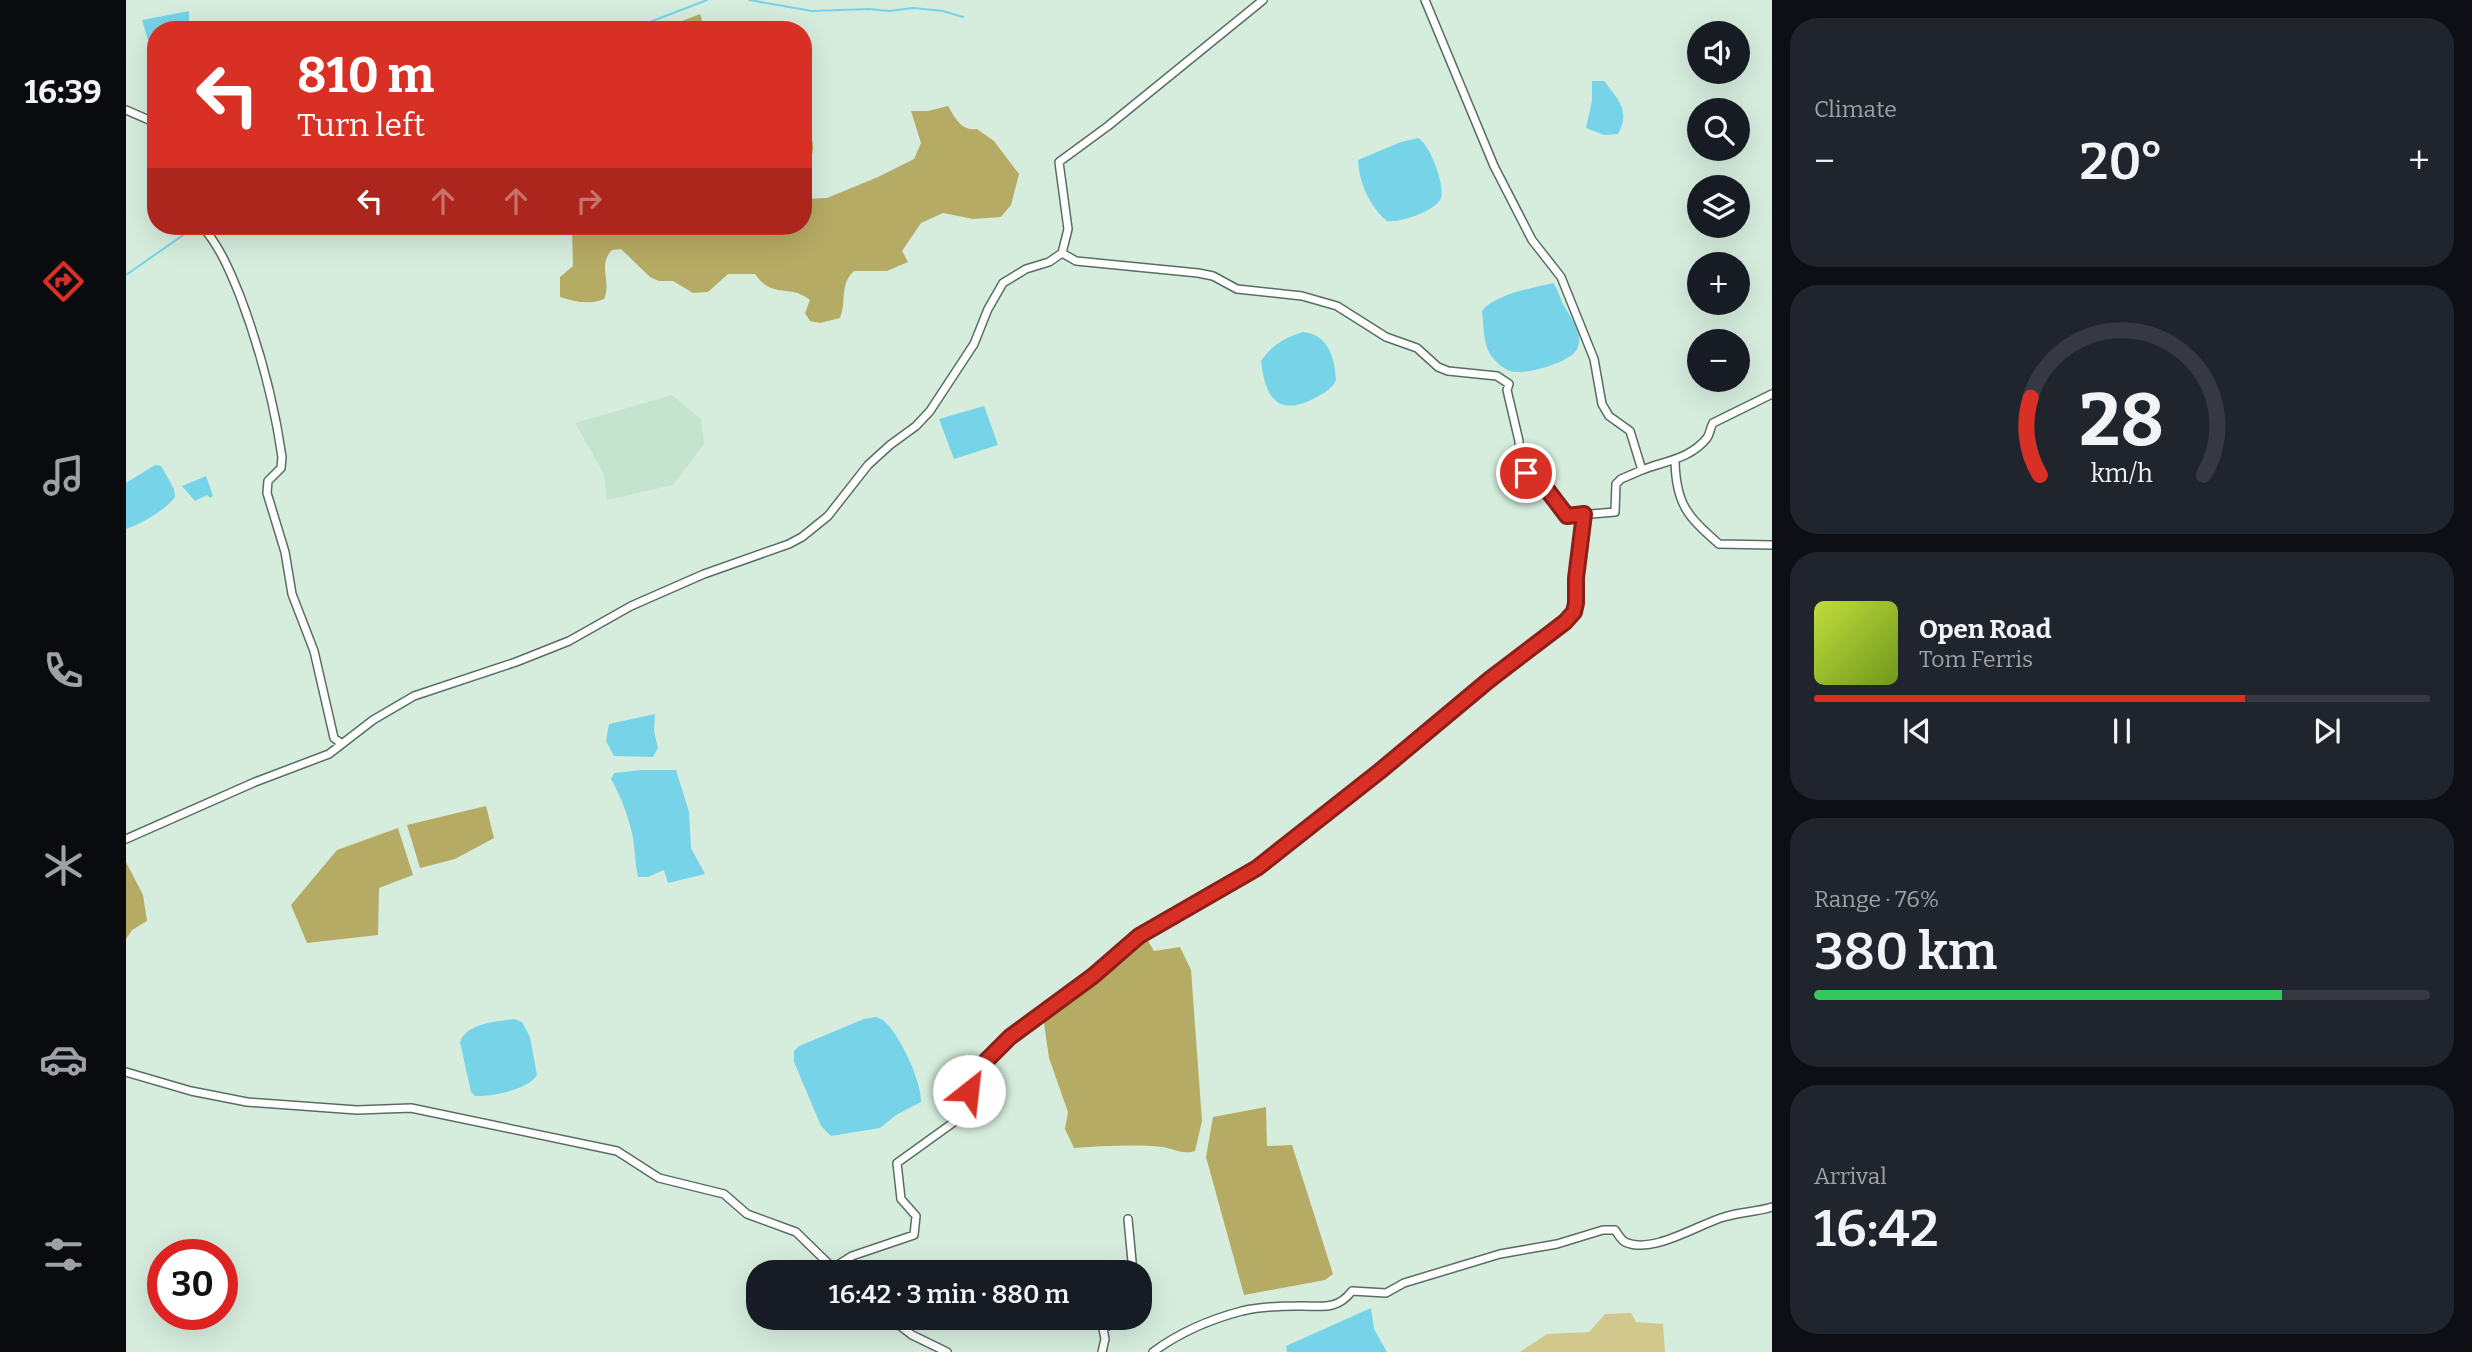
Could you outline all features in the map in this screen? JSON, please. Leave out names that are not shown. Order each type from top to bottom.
[{"type":"street","points":[[126,839],[255,782],[330,754],[387,711],[414,696],[569,641],[631,606],[802,537],[828,516],[867,465],[916,426],[930,411],[974,344],[988,309],[1003,283],[1026,269],[1049,262],[1062,253],[1068,229],[1059,163],[1263,0]]},
{"type":"street","points":[[1425,0],[1494,166],[1532,240],[1561,277],[1594,359],[1602,404],[1609,416],[1630,431],[1642,470]]},
{"type":"street","points":[[126,110],[147,119]]},
{"type":"street","points":[[209,235],[224,259],[257,343],[269,382],[282,457],[281,468],[268,481],[267,493],[285,552],[292,594],[309,634],[317,663],[334,738],[342,744]]},
{"type":"street","points":[[1062,253],[1076,261],[1198,273],[1213,276],[1237,289],[1302,296],[1337,306],[1386,337],[1418,348],[1438,367],[1448,371],[1497,376],[1509,384],[1507,390],[1518,433],[1521,465],[1526,473],[1548,491],[1567,516],[1615,512],[1616,484],[1620,479],[1675,461],[1691,452],[1709,436],[1713,424],[1772,394]]},
{"type":"street","points":[[1675,461],[1679,500],[1686,511],[1719,544],[1772,545]]},
{"type":"street","points":[[847,1260],[914,1235],[916,1216],[901,1199],[897,1163],[968,1112],[969,1091],[973,1079],[1010,1037],[1093,976],[1146,931],[1257,868],[1489,680],[1565,622],[1574,612],[1576,603],[1576,578],[1584,514]]},
{"type":"street","points":[[126,1072],[191,1091],[247,1102],[357,1110],[411,1108],[617,1151],[659,1178],[724,1194],[747,1214],[796,1232],[825,1260]]},
{"type":"street","points":[[1153,1352],[1171,1339],[1214,1320],[1245,1311],[1298,1306],[1323,1308],[1345,1300],[1352,1292],[1386,1293],[1404,1283],[1500,1254],[1558,1244],[1603,1230],[1615,1230],[1623,1241],[1629,1243],[1656,1242],[1677,1237],[1724,1217],[1772,1208]]},
{"type":"street","points":[[1128,1219],[1132,1260]]},
{"type":"street","points":[[906,1330],[947,1352]]},
{"type":"street","points":[[1102,1352],[1105,1339],[1103,1330]]},
{"type":"shaded area","points":[[700,14],[702,21],[682,21]]},
{"type":"shaded area","points":[[948,106],[963,126],[977,129],[994,141],[1019,174],[1011,205],[1001,217],[973,219],[943,213],[921,223],[902,251],[908,262],[887,271],[854,271],[849,276],[840,318],[820,323],[810,321],[805,313],[810,300],[796,292],[768,287],[755,274],[728,274],[708,292],[693,293],[673,281],[659,281],[650,277],[621,249],[612,250],[608,256],[604,299],[582,302],[560,297],[560,277],[573,266],[572,235],[812,235],[812,199],[827,198],[914,159],[921,143],[911,111],[928,111]]},
{"type":"shaded area","points":[[672,395],[701,419],[704,444],[673,485],[607,500],[604,474],[575,423]]},
{"type":"shaded area","points":[[486,806],[494,838],[455,859],[420,868],[407,825]]},
{"type":"shaded area","points":[[398,828],[413,875],[379,888],[378,935],[307,943],[291,905],[337,850]]},
{"type":"shaded area","points":[[126,862],[143,895],[147,921],[132,930],[126,939]]},
{"type":"shaded area","points":[[1145,936],[1154,951],[1180,947],[1191,970],[1202,1121],[1195,1151],[1183,1152],[1163,1147],[1141,1146],[1074,1148],[1065,1129],[1068,1112],[1049,1058],[1044,1023],[1118,956]]},
{"type":"shaded area","points":[[1266,1107],[1267,1146],[1292,1145],[1333,1274],[1325,1280],[1244,1295],[1206,1157],[1213,1117]]},
{"type":"shaded area","points":[[1631,1313],[1636,1322],[1663,1324],[1665,1352],[1520,1352],[1547,1334],[1589,1332],[1605,1314]]},
{"type":"water","points":[[189,11],[189,21],[147,21],[147,37],[142,20]]},
{"type":"water","points":[[1592,81],[1604,81],[1621,106],[1623,119],[1618,134],[1604,135],[1586,128],[1592,100]]},
{"type":"water","points":[[1418,138],[1436,165],[1441,198],[1438,203],[1417,215],[1387,221],[1375,209],[1366,194],[1358,160]]},
{"type":"water","points":[[1553,283],[1576,326],[1579,340],[1575,352],[1544,368],[1525,372],[1505,369],[1487,348],[1482,311],[1505,296]]},
{"type":"water","points":[[1303,332],[1319,337],[1324,342],[1332,356],[1336,380],[1325,392],[1302,404],[1282,404],[1270,393],[1261,361],[1279,343]]},
{"type":"water","points":[[984,406],[998,445],[954,459],[939,419]]},
{"type":"water","points":[[155,465],[161,466],[174,489],[175,497],[153,516],[126,529],[126,483]]},
{"type":"water","points":[[206,476],[213,496],[210,498],[207,495],[195,501],[182,486]]},
{"type":"water","points":[[655,714],[654,731],[658,748],[653,757],[614,756],[606,741],[609,724]]},
{"type":"water","points":[[676,770],[689,812],[691,848],[705,874],[668,883],[664,870],[648,877],[638,877],[629,822],[611,779],[614,773]]},
{"type":"water","points":[[876,1017],[891,1029],[899,1040],[913,1068],[921,1102],[896,1115],[880,1128],[831,1136],[821,1126],[794,1062],[794,1051],[799,1046],[864,1019]]},
{"type":"water","points":[[514,1019],[522,1022],[530,1037],[537,1075],[526,1085],[499,1094],[475,1096],[471,1092],[460,1042],[475,1027]]},
{"type":"water","points":[[1371,1308],[1374,1329],[1387,1352],[1287,1352],[1286,1346]]},
{"type":"waterway","points":[[652,21],[707,0]]},
{"type":"waterway","points":[[749,0],[812,11],[889,11],[913,8],[943,11],[963,17]]},
{"type":"waterway","points":[[126,275],[183,235]]},
{"type":"route","points":[[969,1091],[973,1079],[987,1060],[1010,1037],[1093,976],[1153,926],[1257,868],[1489,680],[1565,622],[1574,612],[1576,603],[1577,562],[1584,514],[1567,516],[1548,491],[1526,473]]}]
